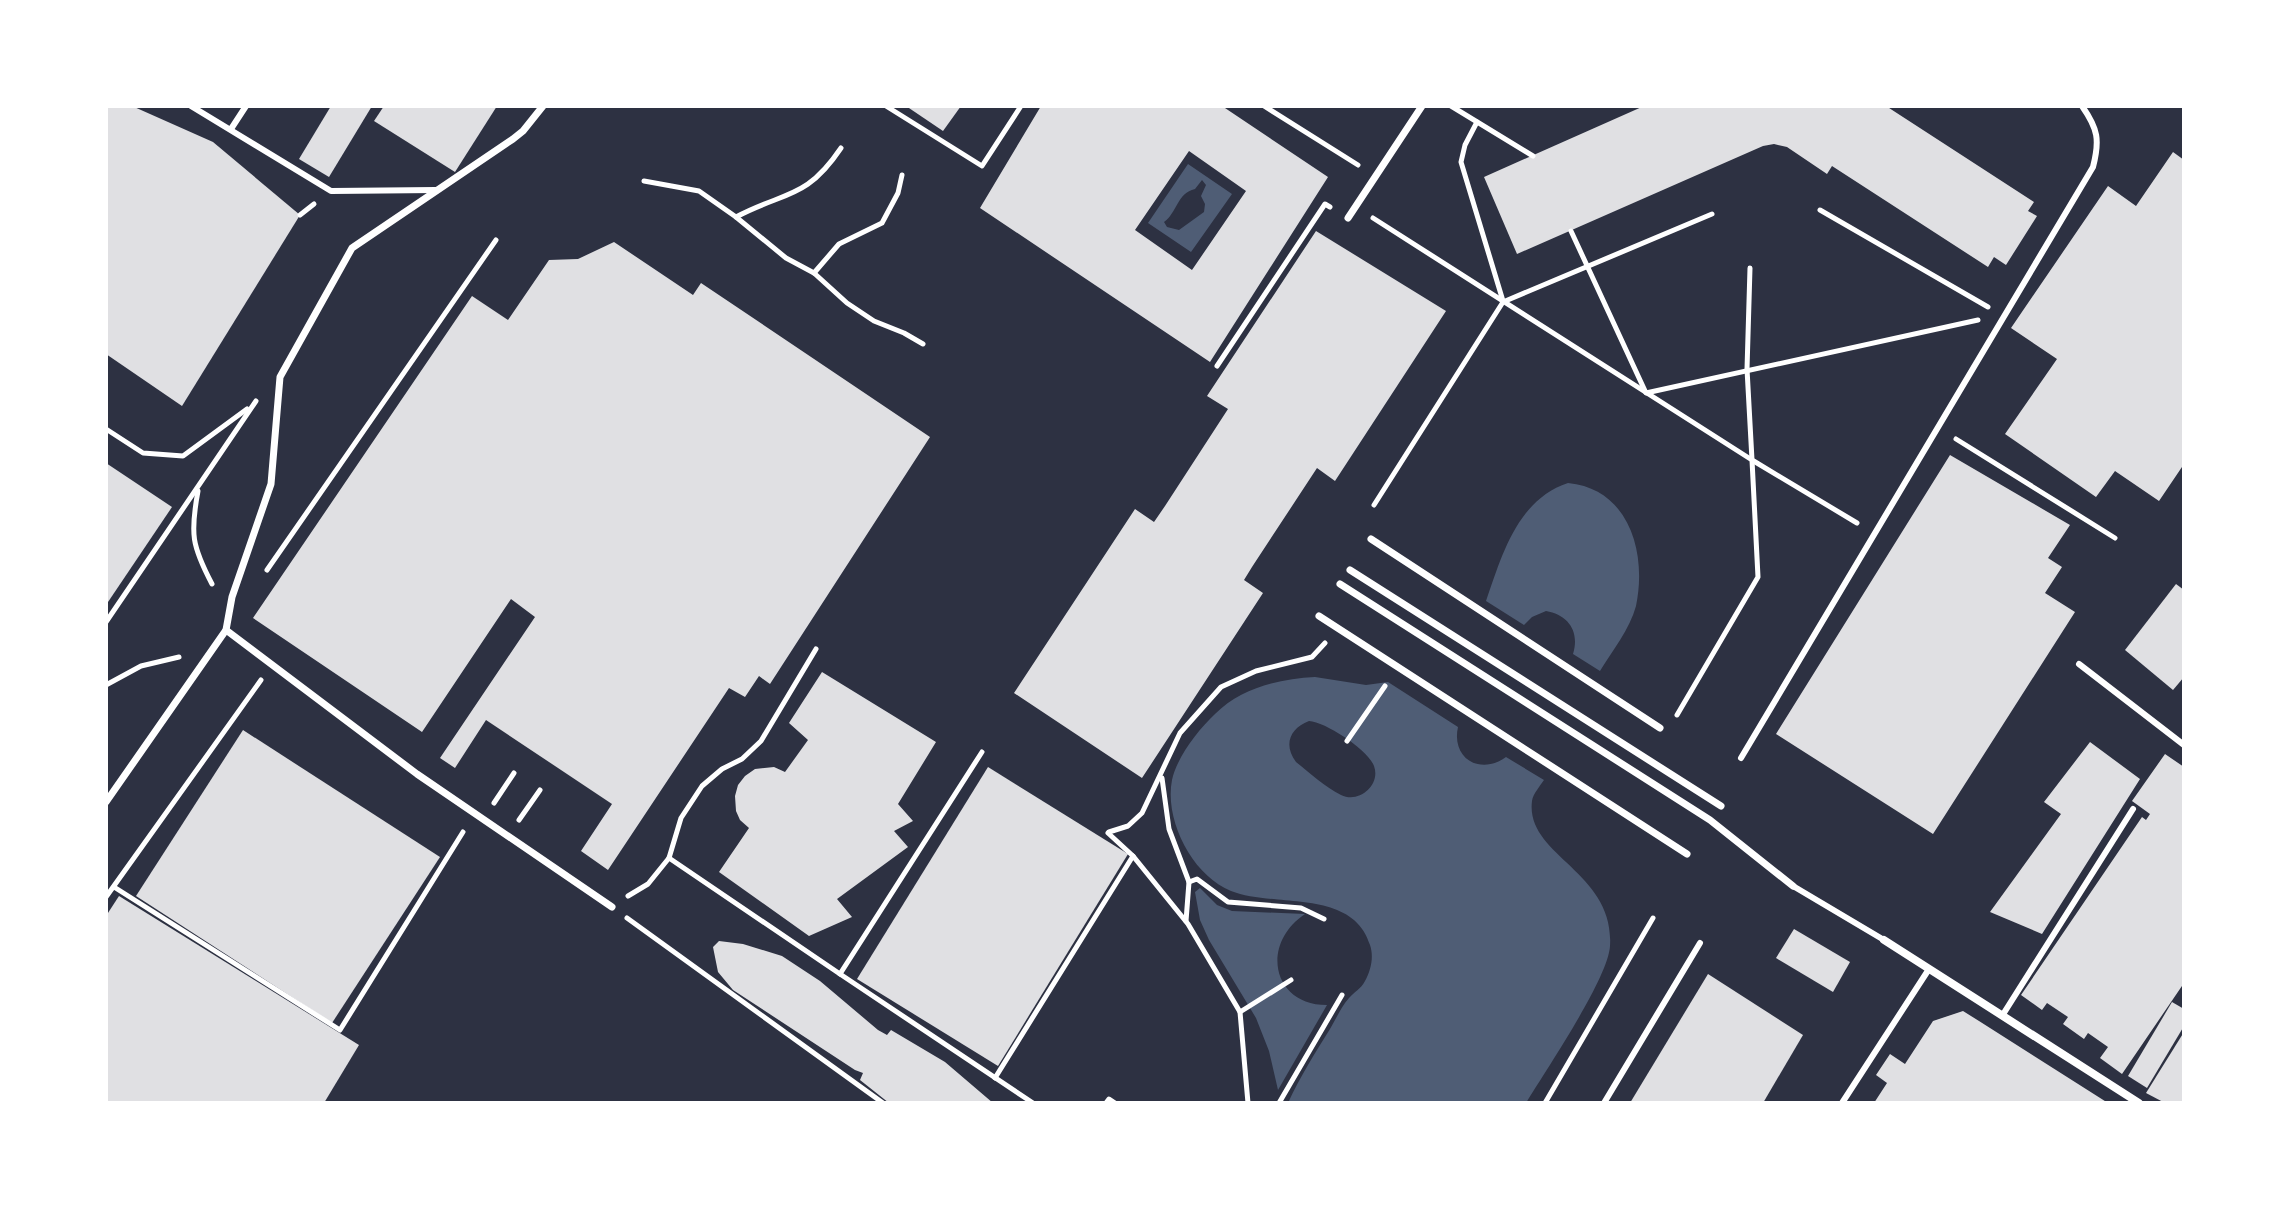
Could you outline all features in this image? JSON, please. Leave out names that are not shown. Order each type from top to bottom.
[{"type":"street","points":[[106,802],[226,630],[232,597],[271,484],[280,377],[352,248],[488,158],[523,131],[543,106]]},
{"type":"street","points":[[1348,218],[1422,106]]},
{"type":"street","points":[[1371,539],[1660,728]]},
{"type":"street","points":[[1350,570],[1721,806]]},
{"type":"street","points":[[1340,584],[1710,820],[1793,886]]},
{"type":"street","points":[[1319,616],[1687,854]]},
{"type":"street","points":[[226,630],[482,820],[612,907]]},
{"type":"street","points":[[1884,940],[2136,1102]]},
{"type":"lane","points":[[191,106],[331,191],[436,190]]},
{"type":"lane","points":[[231,129],[246,106]]},
{"type":"lane","points":[[1741,758],[2093,167],[2099,143],[2092,120],[2082,106]]},
{"type":"lane","points":[[2079,664],[2184,745]]},
{"type":"lane","points":[[2002,1016],[2133,809]]},
{"type":"lane","points":[[1793,886],[1884,940]]},
{"type":"lane","points":[[1604,1103],[1700,943]]},
{"type":"lane","points":[[1842,1103],[1929,969]]},
{"type":"path","points":[[886,106],[982,166],[1021,106]]},
{"type":"path","points":[[1264,106],[1376,176]]},
{"type":"path","points":[[1451,106],[1533,156]]},
{"type":"path","points":[[1477,122],[1461,155],[1462,167],[1503,302]]},
{"type":"path","points":[[736,217],[799,192],[818,178],[841,148]]},
{"type":"path","points":[[814,273],[839,244],[882,223],[898,193],[902,175]]},
{"type":"path","points":[[644,181],[699,191],[786,258],[814,273],[867,317],[923,344]]},
{"type":"path","points":[[1217,366],[1325,204],[1348,218]]},
{"type":"path","points":[[1355,207],[1752,460],[1874,533]]},
{"type":"path","points":[[1820,210],[2003,315]]},
{"type":"path","points":[[1374,505],[1503,302],[1712,214]]},
{"type":"path","points":[[1571,231],[1646,393]]},
{"type":"path","points":[[262,578],[496,240]]},
{"type":"path","points":[[1676,717],[1758,577],[1747,369],[1750,268]]},
{"type":"path","points":[[1646,393],[2003,315]]},
{"type":"path","points":[[106,429],[143,453],[183,456],[250,407],[280,377]]},
{"type":"path","points":[[106,622],[250,407]]},
{"type":"path","points":[[1938,428],[2115,538]]},
{"type":"path","points":[[199,486],[192,522],[195,547],[216,593]]},
{"type":"path","points":[[1248,1103],[1240,1012],[1186,921],[1133,856],[1108,833],[1128,826],[1142,813],[1180,733],[1221,687],[1256,671],[1312,657],[1326,642]]},
{"type":"path","points":[[816,649],[761,741],[742,759],[722,769],[702,786],[681,818],[669,858],[648,884],[612,907],[883,1103]]},
{"type":"path","points":[[106,685],[141,666],[211,650]]},
{"type":"path","points":[[106,897],[271,666]]},
{"type":"path","points":[[1347,741],[1388,682]]},
{"type":"path","points":[[840,974],[982,752]]},
{"type":"path","points":[[482,820],[514,773]]},
{"type":"path","points":[[1161,773],[1169,829],[1189,882],[1186,921]]},
{"type":"path","points":[[507,837],[540,790]]},
{"type":"path","points":[[114,887],[340,1030],[474,814]]},
{"type":"path","points":[[995,1078],[1133,856]]},
{"type":"path","points":[[669,858],[1033,1103]]},
{"type":"path","points":[[1189,882],[1197,879],[1228,902],[1301,908],[1324,919]]},
{"type":"path","points":[[1545,1103],[1653,918]]},
{"type":"path","points":[[1240,1012],[1291,980]]},
{"type":"path","points":[[1281,1103],[1342,995]]},
{"type":"path","points":[[1106,1103],[1109,1099],[1115,1103]]},
{"type":"water","points":[[1188,164],[1232,194],[1191,252],[1148,223]],"holes":[[[1202,180],[1206,185],[1201,196],[1205,204],[1204,212],[1179,230],[1167,227],[1164,222],[1184,195],[1195,189]]]},
{"type":"water","points":[[1568,483],[1589,488],[1606,497],[1620,511],[1636,546],[1639,586],[1636,606],[1625,631],[1600,671],[1573,654],[1573,631],[1560,616],[1546,611],[1532,617],[1524,625],[1486,601],[1506,548],[1524,516],[1550,491]]},
{"type":"water","points":[[1315,677],[1366,685],[1388,682],[1458,727],[1459,747],[1470,761],[1487,765],[1506,757],[1544,780],[1532,801],[1534,820],[1542,836],[1599,899],[1608,920],[1610,946],[1607,961],[1588,1001],[1526,1103],[1288,1103],[1344,1005],[1365,981],[1371,963],[1370,945],[1361,927],[1347,915],[1330,907],[1248,896],[1217,884],[1184,845],[1172,813],[1171,796],[1178,762],[1195,736],[1215,714],[1248,691]],"holes":[[[1309,721],[1346,738],[1364,752],[1375,773],[1367,791],[1355,797],[1341,795],[1296,762],[1290,749],[1290,738],[1302,724]]]},
{"type":"water","points":[[1200,888],[1217,905],[1232,911],[1305,914],[1282,941],[1278,971],[1294,995],[1308,1002],[1327,1005],[1278,1090],[1269,1051],[1256,1018],[1200,920],[1195,892]]},
{"type":"building","points":[[106,106],[132,106],[213,142],[300,215],[182,406],[106,354]]},
{"type":"building","points":[[331,106],[372,106],[329,177],[299,159]]},
{"type":"building","points":[[384,106],[497,106],[455,172],[374,121]]},
{"type":"building","points":[[906,106],[961,106],[943,131]]},
{"type":"building","points":[[1041,106],[1222,106],[1328,177],[1210,362],[980,208]],"holes":[[[1189,151],[1246,191],[1192,270],[1135,230]]]},
{"type":"building","points":[[1644,106],[1886,106],[2034,202],[2028,211],[2037,216],[2006,265],[1994,257],[1988,267],[1832,166],[1827,174],[1787,147],[1774,144],[1763,146],[1517,254],[1484,177]]},
{"type":"building","points":[[2173,152],[2184,160],[2184,464],[2159,501],[2115,471],[2096,497],[2005,434],[2057,359],[2011,328],[2108,186],[2136,206]]},
{"type":"building","points":[[1316,231],[1446,311],[1335,481],[1317,468],[1252,567],[1244,580],[1263,593],[1142,778],[1014,693],[1135,509],[1154,522],[1165,506],[1228,409],[1207,396]]},
{"type":"building","points":[[614,242],[693,295],[701,283],[930,437],[770,684],[759,676],[745,697],[729,688],[608,870],[581,851],[612,804],[486,720],[455,768],[440,758],[535,617],[511,599],[422,732],[253,618],[472,296],[508,320],[549,260],[578,259]]},
{"type":"building","points":[[1950,455],[2070,525],[2048,558],[2062,567],[2045,593],[2075,612],[1933,834],[1776,734]]},
{"type":"building","points":[[106,463],[172,507],[106,605]]},
{"type":"building","points":[[2176,584],[2184,590],[2184,677],[2173,690],[2125,650]]},
{"type":"building","points":[[822,672],[936,742],[898,804],[913,821],[894,831],[908,847],[837,899],[852,917],[809,936],[719,872],[749,828],[736,811],[738,785],[755,769],[774,767],[785,772],[808,740],[789,723]]},
{"type":"building","points":[[243,730],[440,857],[332,1023],[136,896]]},
{"type":"building","points":[[2090,742],[2140,779],[2042,934],[1990,912],[2061,814],[2044,802]]},
{"type":"building","points":[[2165,754],[2184,767],[2184,983],[2122,1074],[2100,1058],[2108,1047],[2088,1033],[2084,1039],[2063,1024],[2068,1017],[2047,1003],[2042,1010],[2021,995],[2142,817],[2146,820],[2150,814],[2132,801]]},
{"type":"building","points":[[988,767],[1128,854],[998,1066],[857,979]]},
{"type":"building","points":[[119,896],[359,1045],[324,1103],[106,1103],[106,916]]},
{"type":"building","points":[[1794,929],[1850,962],[1833,992],[1776,958]]},
{"type":"building","points":[[719,941],[743,944],[782,956],[820,981],[878,1030],[887,1035],[891,1030],[945,1062],[993,1103],[889,1103],[860,1080],[863,1073],[733,990],[718,972],[713,947]]},
{"type":"building","points":[[1708,974],[1803,1035],[1763,1103],[1630,1103]]},
{"type":"building","points":[[2172,1002],[2184,1009],[2184,1026],[2147,1088],[2128,1076]]},
{"type":"building","points":[[1963,1011],[2108,1103],[1874,1103],[1887,1083],[1876,1075],[1890,1054],[1905,1064],[1933,1021]]},
{"type":"building","points":[[2184,1032],[2184,1103],[2165,1103],[2146,1093]]}]
